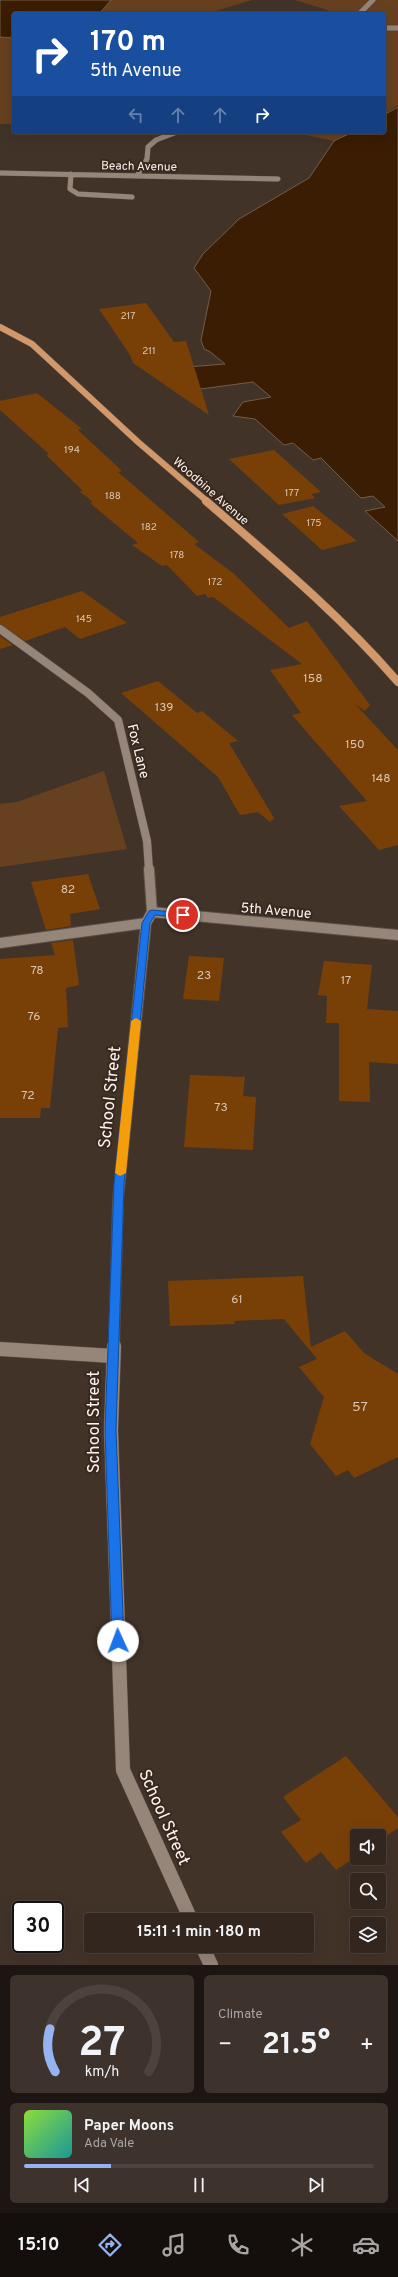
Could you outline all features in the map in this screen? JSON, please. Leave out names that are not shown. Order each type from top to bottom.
[{"type":"main road","name":"Woodbine Avenue","points":[[0,327],[32,344],[138,442],[327,606],[366,645],[398,682]]},
{"type":"street","points":[[361,12],[373,0]]},
{"type":"street","points":[[386,28],[398,28]]},
{"type":"street","points":[[137,176],[147,159],[148,147],[156,140],[171,134]]},
{"type":"street","name":"Beach Avenue","points":[[0,173],[278,179]]},
{"type":"street","points":[[71,174],[70,189],[78,194],[132,197]]},
{"type":"street","name":"Fox Lane","points":[[0,629],[88,693],[118,720],[147,841],[149,918]]},
{"type":"street","name":"5th Avenue","points":[[0,943],[149,918],[398,935]]},
{"type":"street","name":"School Street","points":[[149,918],[119,1184],[110,1430],[123,1770],[188,1913]]},
{"type":"street","points":[[0,1349],[113,1356]]},
{"type":"street","points":[[205,1953],[211,1965]]},
{"type":"shaded area","points":[[0,0],[111,0],[101,12],[12,12],[12,38],[0,37]]},
{"type":"shaded area","points":[[111,0],[252,0],[213,12],[101,12]]},
{"type":"shaded area","points":[[295,0],[398,0],[398,105],[386,113],[386,12],[334,12]]},
{"type":"shaded area","points":[[0,37],[12,38],[12,124],[0,124]]},
{"type":"shaded area","points":[[398,107],[398,541],[365,511],[385,507],[373,496],[361,498],[321,458],[313,460],[293,443],[284,445],[255,419],[233,416],[243,402],[271,397],[253,382],[193,390],[175,368],[225,364],[209,351],[204,349],[201,340],[211,291],[194,268],[203,254],[239,219],[309,178],[334,141],[349,134],[386,134],[386,114]]},
{"type":"shaded area","points":[[301,134],[349,134],[334,141]]},
{"type":"shaded area","points":[[104,771],[127,849],[0,867],[0,804],[17,802]]},
{"type":"building","points":[[146,303],[174,342],[186,341],[209,415],[133,363],[130,355],[99,309]]},
{"type":"building","points":[[37,393],[82,429],[78,430],[122,471],[118,472],[199,542],[194,544],[233,573],[289,628],[307,621],[370,705],[365,711],[355,704],[398,750],[398,845],[379,850],[339,806],[367,801],[292,715],[301,713],[270,670],[302,664],[213,597],[208,598],[205,594],[197,596],[167,565],[162,566],[132,545],[138,543],[90,503],[93,502],[79,491],[83,491],[46,455],[49,454],[0,410],[0,401]]},
{"type":"building","points":[[274,450],[321,492],[311,494],[315,498],[279,505],[229,459]]},
{"type":"building","points":[[313,506],[357,541],[322,550],[282,514]]},
{"type":"building","points":[[82,591],[127,623],[80,639],[65,627],[25,641],[0,624],[0,617]]},
{"type":"building","points":[[0,636],[13,645],[0,649]]},
{"type":"building","points":[[158,681],[197,713],[202,711],[238,741],[229,743],[274,818],[270,822],[258,812],[240,815],[218,777],[121,693]]},
{"type":"building","points":[[88,874],[100,909],[70,914],[71,926],[46,930],[31,882]]},
{"type":"building","points":[[73,940],[79,985],[66,988],[68,1027],[58,1028],[50,1108],[41,1108],[40,1118],[0,1118],[0,959],[55,955],[51,943]]},
{"type":"building","points":[[189,956],[224,958],[219,1001],[183,999]]},
{"type":"building","points":[[324,961],[372,965],[367,1009],[398,1011],[398,1064],[369,1062],[370,1102],[339,1101],[339,1023],[326,1023],[327,996],[318,995]]},
{"type":"building","points":[[190,1075],[245,1077],[243,1096],[256,1097],[253,1150],[184,1147]]},
{"type":"building","points":[[303,1276],[311,1347],[345,1331],[364,1353],[398,1374],[398,1457],[354,1478],[348,1470],[336,1476],[310,1444],[324,1397],[299,1367],[317,1359],[284,1319],[234,1321],[235,1324],[170,1326],[168,1281]]},
{"type":"building","points":[[346,1756],[398,1817],[398,1828],[386,1836],[386,1829],[350,1829],[350,1861],[336,1870],[321,1852],[306,1863],[281,1832],[301,1820],[283,1797]]},
{"type":"slow traffic","points":[[120,1173],[136,1021]]},
{"type":"route","points":[[118,1641],[110,1430],[119,1184],[146,923],[152,912],[183,915]]}]
